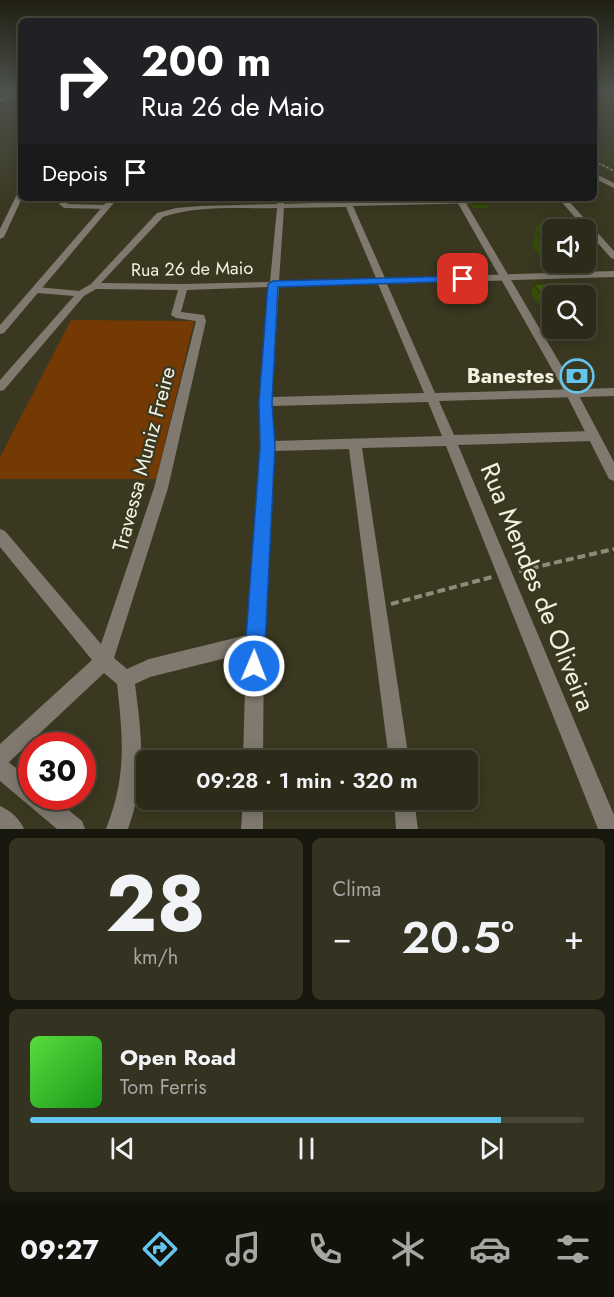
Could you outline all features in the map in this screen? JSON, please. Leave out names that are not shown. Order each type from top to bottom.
[{"type":"street","points":[[597,176],[614,186]]},
{"type":"street","points":[[0,237],[18,198]]},
{"type":"street","points":[[66,201],[64,206],[106,207]]},
{"type":"street","points":[[0,331],[111,201]]},
{"type":"street","points":[[200,208],[202,201]]},
{"type":"street","points":[[0,387],[81,294],[94,286],[160,215],[183,209],[280,202],[348,201]]},
{"type":"street","name":"Rua Mendes de Oliveira","points":[[348,201],[450,440],[609,829]]},
{"type":"street","points":[[461,201],[572,394],[614,475]]},
{"type":"street","points":[[565,201],[614,256]]},
{"type":"street","points":[[253,750],[255,642],[267,446],[266,402],[280,202]]},
{"type":"street","name":"Rua 26 de Maio","points":[[94,286],[183,287],[614,274]]},
{"type":"street","name":"Travessa Muniz Freire","points":[[104,661],[161,488],[201,321],[201,317],[196,315],[176,315],[183,287]]},
{"type":"street","points":[[37,290],[81,294]]},
{"type":"street","points":[[266,402],[614,392]]},
{"type":"street","points":[[267,446],[593,436]]},
{"type":"street","points":[[355,442],[398,750]]},
{"type":"street","points":[[0,536],[104,661],[125,679],[135,759],[128,803],[117,829]]},
{"type":"street","points":[[125,679],[149,668],[255,642]]},
{"type":"street","points":[[0,757],[104,661]]},
{"type":"street","points":[[0,768],[18,783]]},
{"type":"street","points":[[51,810],[74,829]]},
{"type":"street","points":[[252,829],[253,810]]},
{"type":"street","points":[[405,810],[408,829]]},
{"type":"street","points":[[0,817],[13,829]]},
{"type":"path","points":[[597,163],[614,171]]},
{"type":"shaded area","points":[[71,320],[194,321],[156,479],[0,479],[0,457]]},
{"type":"building","points":[[472,201],[486,201],[488,204],[474,204]]},
{"type":"building","points":[[575,283],[577,285],[542,285],[542,296],[534,284]]},
{"type":"place","name":"Banestes","points":[[577,376]]},
{"type":"route","points":[[254,666],[267,446],[266,402],[273,284],[463,279]]}]
